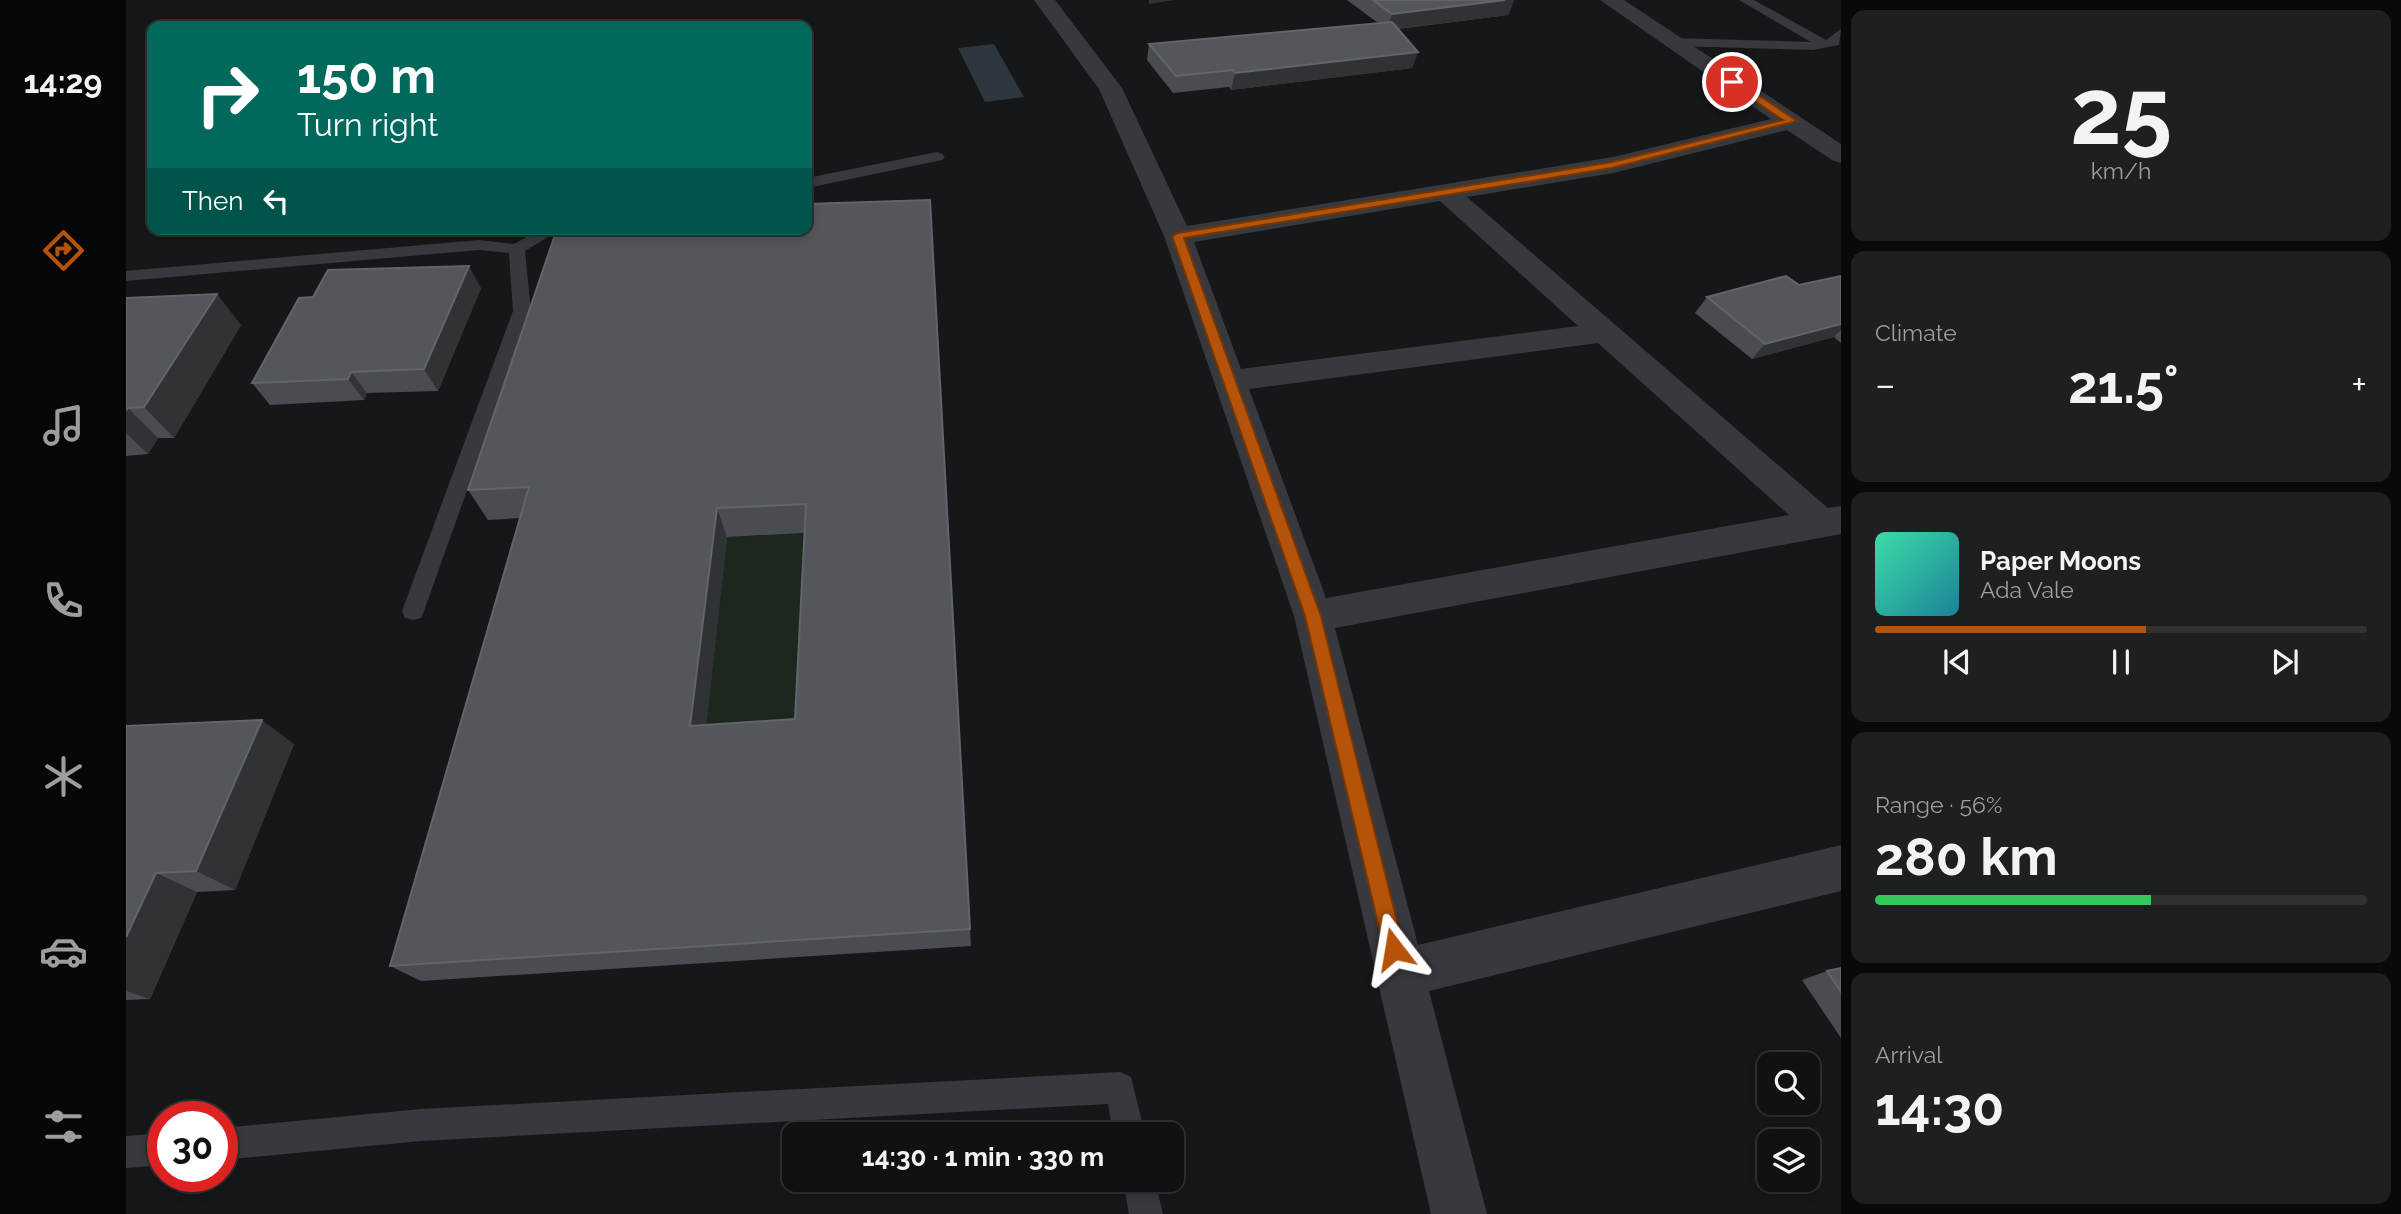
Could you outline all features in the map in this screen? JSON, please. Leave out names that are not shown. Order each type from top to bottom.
[{"type":"street","points":[[1044,0],[1110,88],[1178,236],[1313,616],[1459,1214]]},
{"type":"street","points":[[1610,0],[1841,155]]},
{"type":"street","points":[[1178,236],[1612,165],[1792,121]]},
{"type":"street","points":[[1447,193],[1605,332],[1831,522]]},
{"type":"street","points":[[1230,381],[1605,332]]},
{"type":"street","points":[[1313,616],[1831,522]]},
{"type":"street","points":[[1400,974],[1841,868]]},
{"type":"lane","points":[[1745,0],[1824,44]]},
{"type":"lane","points":[[1673,42],[1813,46],[1834,41],[1841,33]]},
{"type":"lane","points":[[812,182],[937,158]]},
{"type":"lane","points":[[126,276],[479,245],[517,249],[542,235]]},
{"type":"lane","points":[[413,611],[522,311],[517,249]]},
{"type":"lane","points":[[238,1142],[421,1125],[1120,1088],[1127,1122]]},
{"type":"lane","points":[[126,1153],[147,1151]]},
{"type":"lane","points":[[1141,1192],[1146,1214]]},
{"type":"shaded area","points":[[994,44],[1024,97],[985,102],[958,48]]},
{"type":"shaded area","points":[[813,533],[804,744],[704,750],[727,537]]},
{"type":"building","points":[[1373,0],[1505,0],[1392,14]]},
{"type":"building","points":[[1392,22],[1418,52],[1235,73],[1233,70],[1176,76],[1149,44]]},
{"type":"building","points":[[930,200],[970,929],[390,966],[529,487],[468,490],[555,235],[812,235],[812,204]],"holes":[[[806,504],[795,719],[690,726],[717,508]]]},
{"type":"building","points":[[469,266],[424,369],[351,372],[348,379],[252,383],[299,298],[313,297],[328,270]]},
{"type":"building","points":[[1786,276],[1799,285],[1841,276],[1841,324],[1765,344],[1707,297]]},
{"type":"building","points":[[217,294],[144,407],[126,410],[126,298]]},
{"type":"building","points":[[262,720],[196,871],[156,873],[126,937],[126,726]]},
{"type":"building","points":[[1841,968],[1841,992],[1827,971]]},
{"type":"route","points":[[1394,949],[1313,616],[1178,236],[1612,165],[1792,121],[1732,82]]}]
